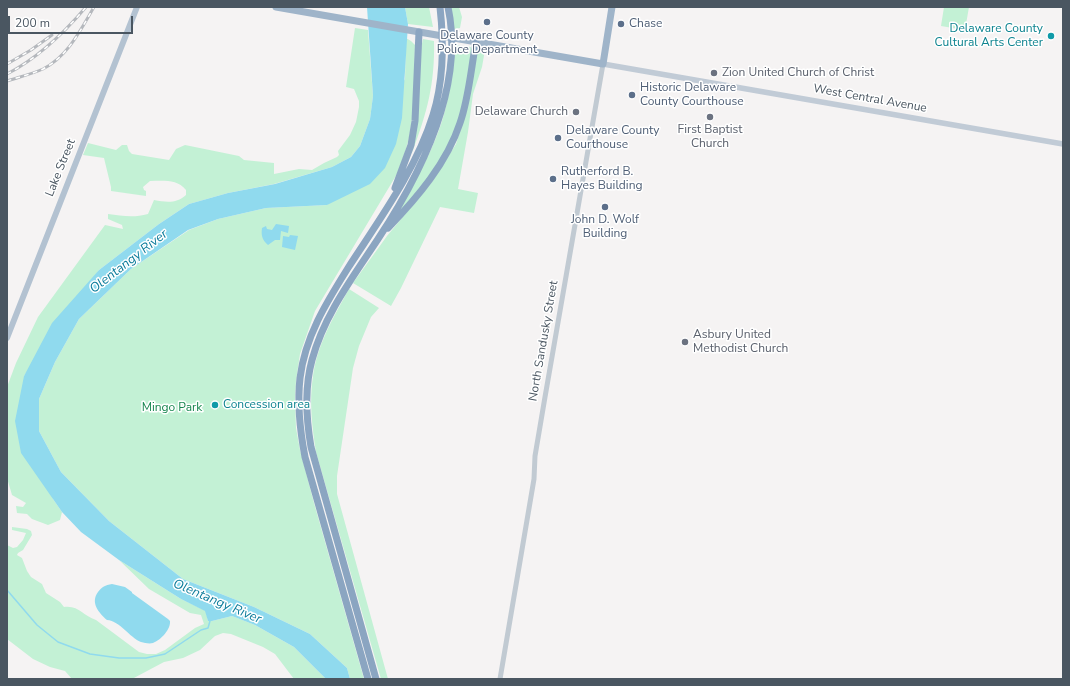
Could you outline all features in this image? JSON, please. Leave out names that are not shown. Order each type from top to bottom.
[{"type":"highway","points":[[276,7],[603,64]]},
{"type":"highway","points":[[368,679],[305,457],[299,422],[298,394],[304,357],[314,327],[335,288],[410,171],[426,135],[438,96],[442,74],[443,52],[440,7]]},
{"type":"highway","points":[[376,679],[311,447],[307,417],[308,382],[312,359],[326,322],[342,292],[380,237],[412,183],[422,164],[432,139],[444,99],[451,53],[451,19],[448,7]]},
{"type":"highway","name":"North Sandusky Street","points":[[603,64],[612,7]]},
{"type":"highway","points":[[385,211],[398,181],[413,136],[416,109],[419,32]]},
{"type":"highway","points":[[380,237],[430,178],[443,160],[453,141],[464,110],[476,42]]},
{"type":"main road","name":"Lake Street","points":[[7,338],[137,7]]},
{"type":"main road","name":"West Central Avenue","points":[[603,64],[1063,144]]},
{"type":"street","name":"North Sandusky Street","points":[[500,679],[534,479],[535,456],[603,64]]},
{"type":"green space","points":[[405,7],[429,7],[433,27],[408,24]]},
{"type":"green space","points":[[451,7],[459,7],[462,17],[460,28],[454,29]]},
{"type":"green space","points":[[944,7],[969,7],[965,30],[941,26]]},
{"type":"green space","points":[[355,28],[368,30],[373,96],[370,119],[360,146],[351,157],[332,167],[274,184],[228,193],[189,204],[159,224],[99,270],[24,376],[53,499],[62,512],[60,520],[48,525],[32,519],[27,514],[17,513],[16,506],[23,507],[26,503],[12,495],[7,478],[7,387],[16,363],[38,317],[105,225],[123,229],[122,225],[108,219],[108,214],[133,216],[148,214],[154,200],[167,202],[175,201],[186,195],[186,190],[179,184],[165,181],[150,181],[143,187],[146,191],[146,196],[111,191],[104,158],[83,155],[88,143],[116,150],[122,145],[127,145],[132,154],[169,160],[176,149],[185,145],[239,156],[244,160],[274,163],[274,174],[299,169],[312,170],[339,155],[338,151],[350,135],[356,122],[359,101],[354,89],[346,87]]},
{"type":"green space","name":"Mingo Park","points":[[406,38],[415,45],[414,96],[410,132],[406,150],[397,174],[315,311],[300,354],[296,381],[296,428],[300,450],[364,679],[350,679],[347,668],[310,634],[254,607],[183,579],[109,521],[61,472],[39,431],[39,399],[55,362],[79,319],[131,269],[189,230],[218,219],[266,208],[327,205],[405,79]]},
{"type":"green space","points":[[423,39],[434,41],[433,71],[426,111],[412,153],[417,123],[421,48]]},
{"type":"green space","points":[[452,45],[471,47],[472,49],[465,96],[456,130],[433,171],[397,215],[395,214],[421,170],[441,124],[449,91]]},
{"type":"green space","points":[[482,50],[485,50],[482,67],[473,94],[458,189],[478,193],[474,213],[440,207],[391,306],[353,283],[387,236],[432,182],[456,144],[466,113],[477,54]]},
{"type":"green space","points":[[349,289],[379,308],[371,317],[359,346],[353,368],[337,476],[337,494],[388,679],[381,679],[316,452],[312,424],[311,395],[318,353],[327,331]]},
{"type":"green space","points":[[12,527],[31,531],[32,535],[23,550],[17,555],[22,558],[31,577],[42,584],[46,593],[60,602],[64,607],[77,609],[96,620],[139,652],[156,654],[165,650],[195,628],[204,624],[201,615],[190,613],[149,589],[119,560],[181,599],[206,611],[208,621],[232,616],[255,625],[294,647],[326,679],[294,679],[275,654],[263,647],[231,634],[223,633],[215,636],[200,650],[183,658],[164,662],[132,679],[72,679],[65,671],[50,667],[33,659],[7,639],[7,545],[13,548],[17,547],[23,540],[26,533],[12,530]]},
{"type":"water","name":"Olentangy River","points":[[367,7],[405,7],[408,24],[402,118],[396,144],[385,168],[370,184],[327,205],[266,208],[218,219],[188,230],[131,269],[79,319],[55,362],[39,399],[39,431],[61,472],[109,521],[183,579],[254,607],[310,634],[347,668],[350,679],[326,679],[294,647],[255,625],[232,616],[208,621],[205,611],[181,599],[119,560],[81,532],[62,512],[21,453],[15,421],[24,376],[52,323],[99,270],[159,224],[189,204],[228,193],[275,184],[332,167],[351,157],[360,146],[370,119],[373,96]]},
{"type":"water","points":[[276,224],[289,226],[288,233],[281,231],[280,240],[275,240],[268,245],[262,237],[262,228],[266,226],[267,229],[272,230]]},
{"type":"water","points":[[290,235],[298,236],[295,250],[282,247],[283,236],[289,237]]},
{"type":"water","points":[[112,584],[125,587],[170,621],[167,631],[162,637],[153,643],[141,642],[132,637],[116,623],[107,620],[101,614],[96,608],[96,596],[102,588]]},
{"type":"waterway","points":[[7,590],[37,625],[58,642],[90,654],[119,658],[146,658],[165,654],[201,630],[208,628],[210,621]]},
{"type":"railway","points":[[7,74],[40,53],[69,26],[86,7]]},
{"type":"railway","points":[[7,81],[30,74],[52,64],[73,42],[94,7]]},
{"type":"railway","points":[[7,64],[31,50],[52,35]]},
{"type":"place","name":"Delaware County Police Department","points":[[487,22]]},
{"type":"place","name":"Chase","points":[[621,24]]},
{"type":"place","name":"Delaware County Cultural Arts Center","points":[[1051,36]]},
{"type":"place","name":"Zion United Church of Christ","points":[[714,73]]},
{"type":"place","name":"Historic Delaware County Courthouse","points":[[632,95]]},
{"type":"place","name":"Delaware Church","points":[[576,112]]},
{"type":"place","name":"First Baptist Church","points":[[710,117]]},
{"type":"place","name":"Delaware County Courthouse","points":[[558,138]]},
{"type":"place","name":"Rutherford B. Hayes Building","points":[[553,179]]},
{"type":"place","name":"John D. Wolf Building","points":[[605,207]]},
{"type":"place","name":"Asbury United Methodist Church","points":[[685,342]]},
{"type":"place","name":"Concession area","points":[[215,405]]}]
